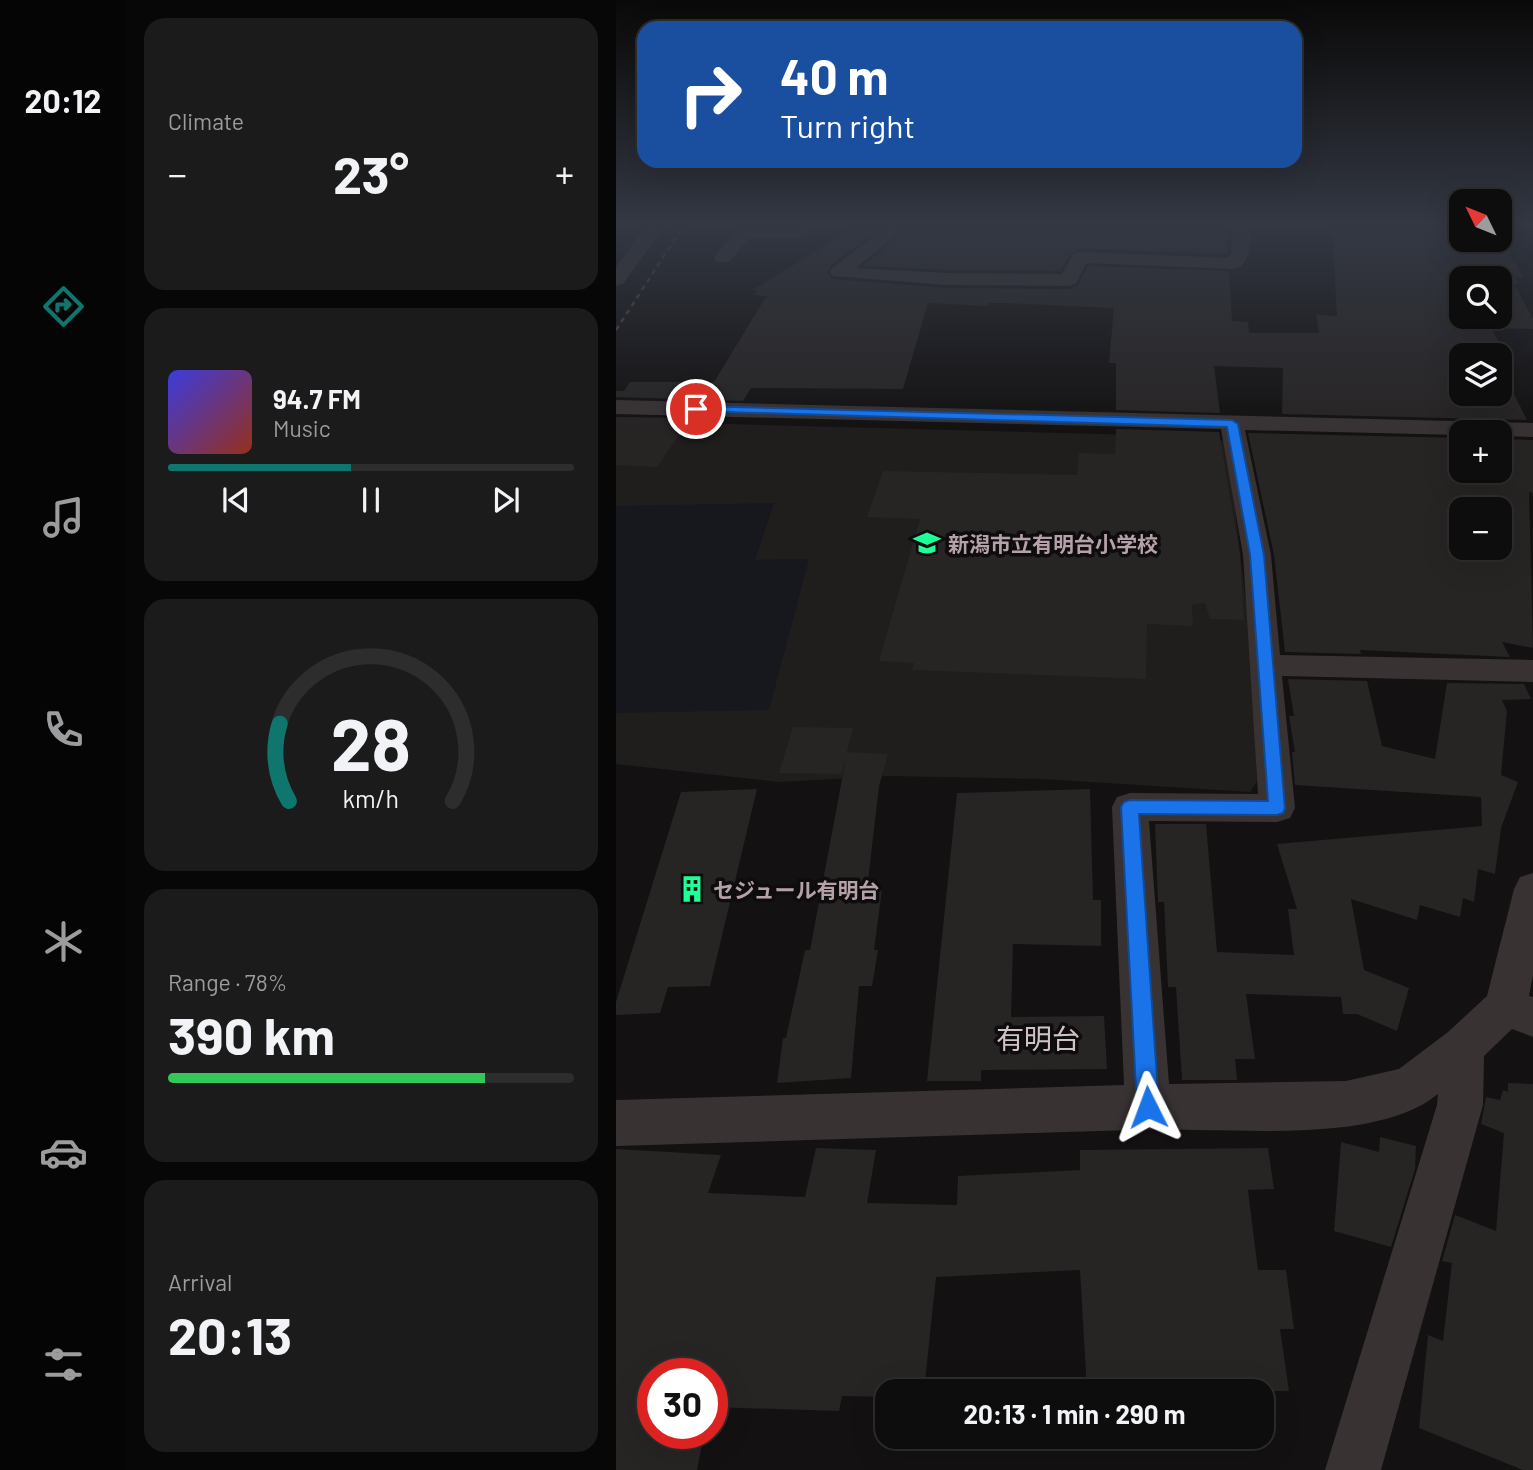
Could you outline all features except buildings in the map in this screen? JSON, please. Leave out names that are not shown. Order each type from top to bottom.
[{"type":"street","points":[[616,407],[1533,430]]},
{"type":"street","points":[[1148,1107],[1130,807],[1277,808],[1257,555],[1232,424]]},
{"type":"street","points":[[1265,664],[1533,671]]},
{"type":"street","points":[[616,1123],[1148,1107],[1346,1104],[1409,1089],[1463,1047],[1519,1012],[1533,890]]},
{"type":"street","points":[[1353,1470],[1460,1105],[1463,1047]]},
{"type":"shaded area","name":"新潟市立有明台小学校","points":[[616,421],[1214,437],[1227,443],[1251,644],[1257,781],[1250,792],[1043,779],[890,776],[779,782],[616,764]]},
{"type":"shaded area","points":[[774,503],[755,560],[809,559],[769,710],[616,713],[616,506]]},
{"type":"railway","points":[[616,330],[640,294]]},
{"type":"place","name":"新潟市立有明台小学校","points":[[927,543]]},
{"type":"place","name":"セジュール有明台","points":[[692,889]]},
{"type":"district","name":"有明台","points":[[1038,1038]]},
{"type":"route","points":[[696,409],[1232,424],[1257,555],[1277,808],[1130,807],[1148,1107]]}]
